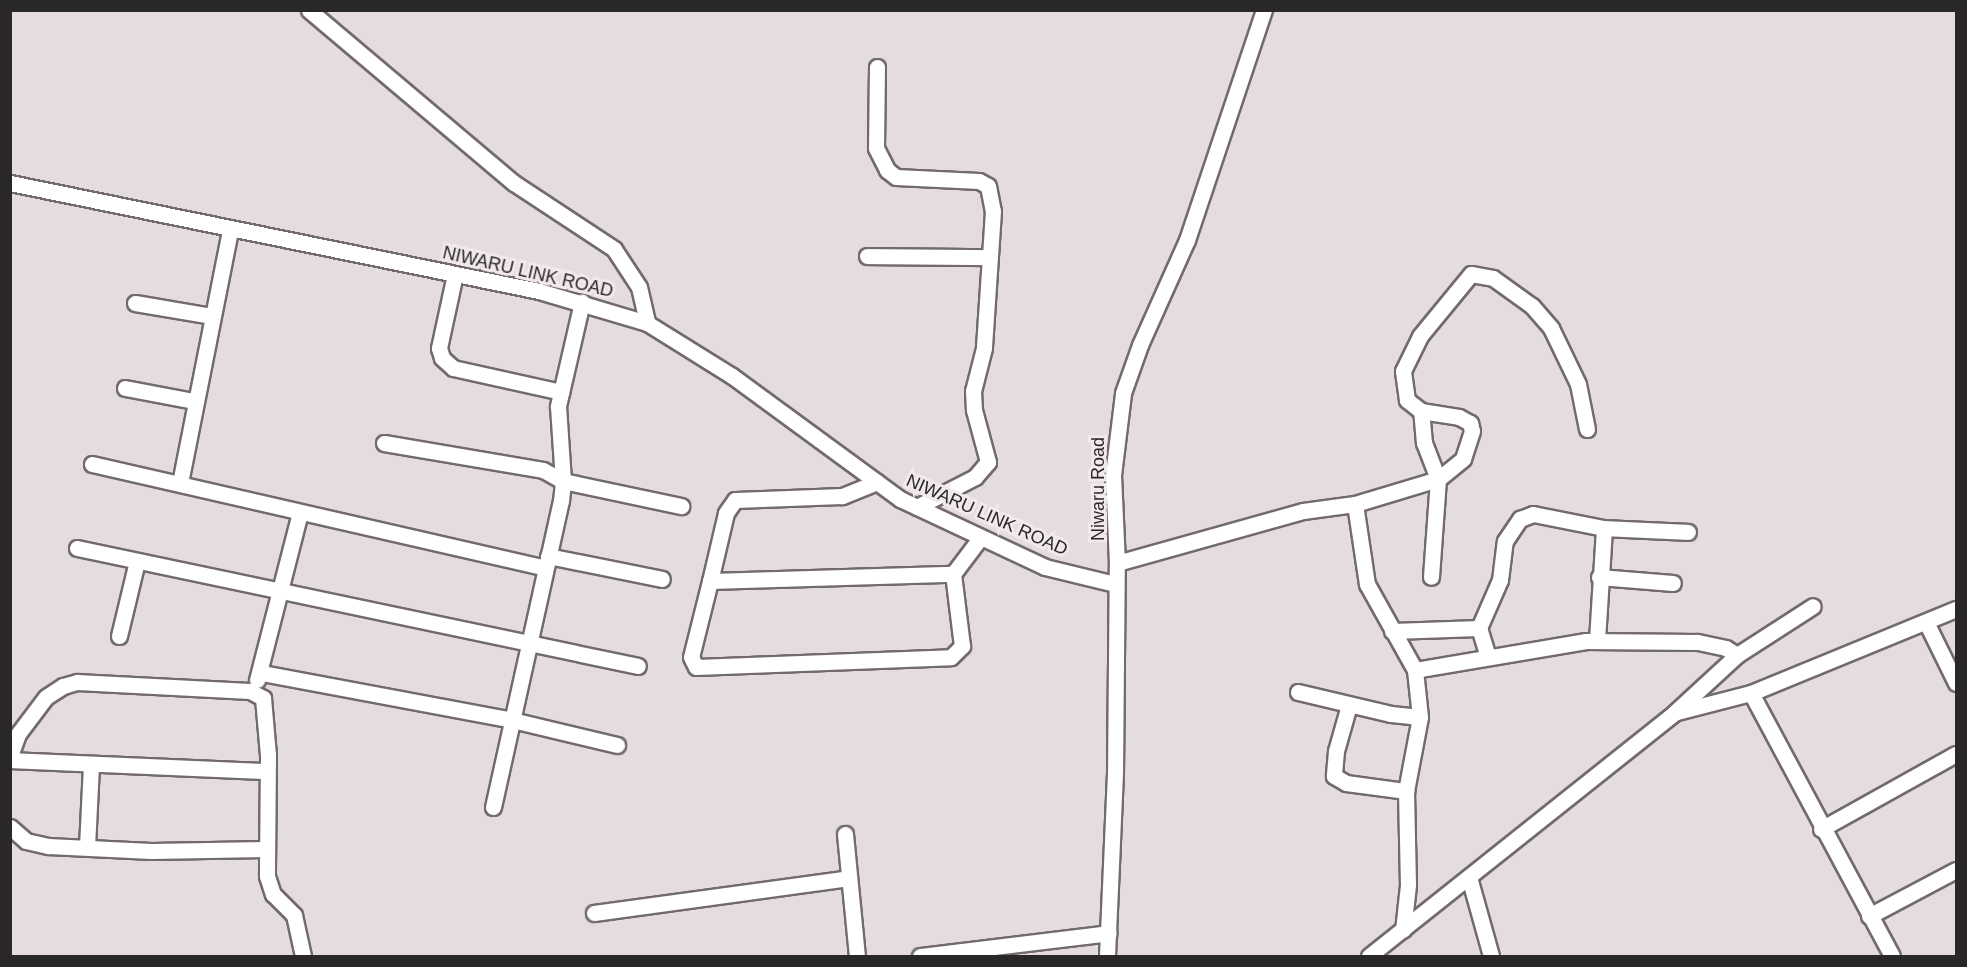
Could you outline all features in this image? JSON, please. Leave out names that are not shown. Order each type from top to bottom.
[{"type":"street","points":[[309,10],[514,183],[614,249],[639,287],[647,323]]},
{"type":"street","name":"Niwaru Road","points":[[1107,957],[1115,774],[1114,584],[1117,563],[1113,475],[1123,393],[1140,345],[1187,240],[1264,10]]},
{"type":"street","points":[[877,67],[876,148],[881,161],[896,177],[979,181],[988,186],[993,211],[984,348],[974,391],[974,410],[988,462],[975,477],[917,507]]},
{"type":"street","name":"NIWARU LINK ROAD","points":[[10,183],[230,230],[455,274],[582,302],[647,323],[732,375],[877,482],[917,507],[1045,567],[1114,584]]},
{"type":"street","points":[[180,483],[194,401],[230,230]]},
{"type":"street","points":[[867,256],[990,257]]},
{"type":"street","points":[[455,274],[439,348],[442,358],[453,368],[499,381],[561,392]]},
{"type":"street","points":[[1117,563],[1303,511],[1355,504],[1438,480],[1463,459],[1472,431],[1470,423],[1459,417],[1420,411],[1407,400],[1403,371],[1420,336],[1471,274],[1481,274],[1532,306],[1551,328],[1578,384],[1587,429]]},
{"type":"street","points":[[493,807],[563,481],[557,433],[561,392],[582,302]]},
{"type":"street","points":[[135,303],[211,316]]},
{"type":"street","points":[[125,388],[194,401]]},
{"type":"street","points":[[1420,411],[1424,443],[1438,480],[1431,577]]},
{"type":"street","points":[[384,443],[543,470],[563,481],[681,506]]},
{"type":"street","points":[[92,464],[300,512],[547,562],[662,579]]},
{"type":"street","points":[[877,482],[842,496],[735,500],[726,513],[691,657],[696,667],[951,657],[962,646],[953,574],[981,537]]},
{"type":"street","points":[[1355,504],[1367,584],[1415,670],[1419,717],[1406,791],[1408,885],[1403,930]]},
{"type":"street","points":[[250,691],[262,673],[300,512]]},
{"type":"street","points":[[1488,657],[1479,628],[1500,580],[1505,542],[1520,519],[1533,514],[1604,528],[1688,532]]},
{"type":"street","points":[[1597,640],[1599,577],[1604,528]]},
{"type":"street","points":[[77,548],[529,645],[638,666]]},
{"type":"street","points":[[119,636],[137,561]]},
{"type":"street","points":[[710,581],[953,574]]},
{"type":"street","points":[[1599,577],[1673,583]]},
{"type":"street","points":[[1369,957],[1674,713],[1737,655],[1813,606]]},
{"type":"street","points":[[1674,713],[1751,693],[1956,609]]},
{"type":"street","points":[[1926,622],[1956,683]]},
{"type":"street","points":[[1392,631],[1479,628]]},
{"type":"street","points":[[1415,670],[1597,640],[1697,642],[1726,648],[1737,655]]},
{"type":"street","points":[[262,673],[512,720],[617,745]]},
{"type":"street","points":[[267,771],[91,764],[10,758],[18,735],[46,697],[63,686],[99,681],[250,691],[263,698],[266,705],[267,771],[266,849],[267,876],[273,894],[294,915],[303,957]]},
{"type":"street","points":[[1298,692],[1349,705],[1419,717]]},
{"type":"street","points":[[1751,693],[1821,829],[1892,957]]},
{"type":"street","points":[[1349,705],[1336,751],[1334,776],[1346,783],[1406,791]]},
{"type":"street","points":[[1821,829],[1956,754]]},
{"type":"street","points":[[87,847],[91,764]]},
{"type":"street","points":[[10,827],[26,841],[87,847],[266,849]]},
{"type":"street","points":[[845,834],[857,957]]},
{"type":"street","points":[[1869,916],[1956,870]]},
{"type":"street","points":[[1469,877],[1491,957]]},
{"type":"street","points":[[594,913],[849,878]]},
{"type":"street","points":[[921,957],[1108,933]]}]
